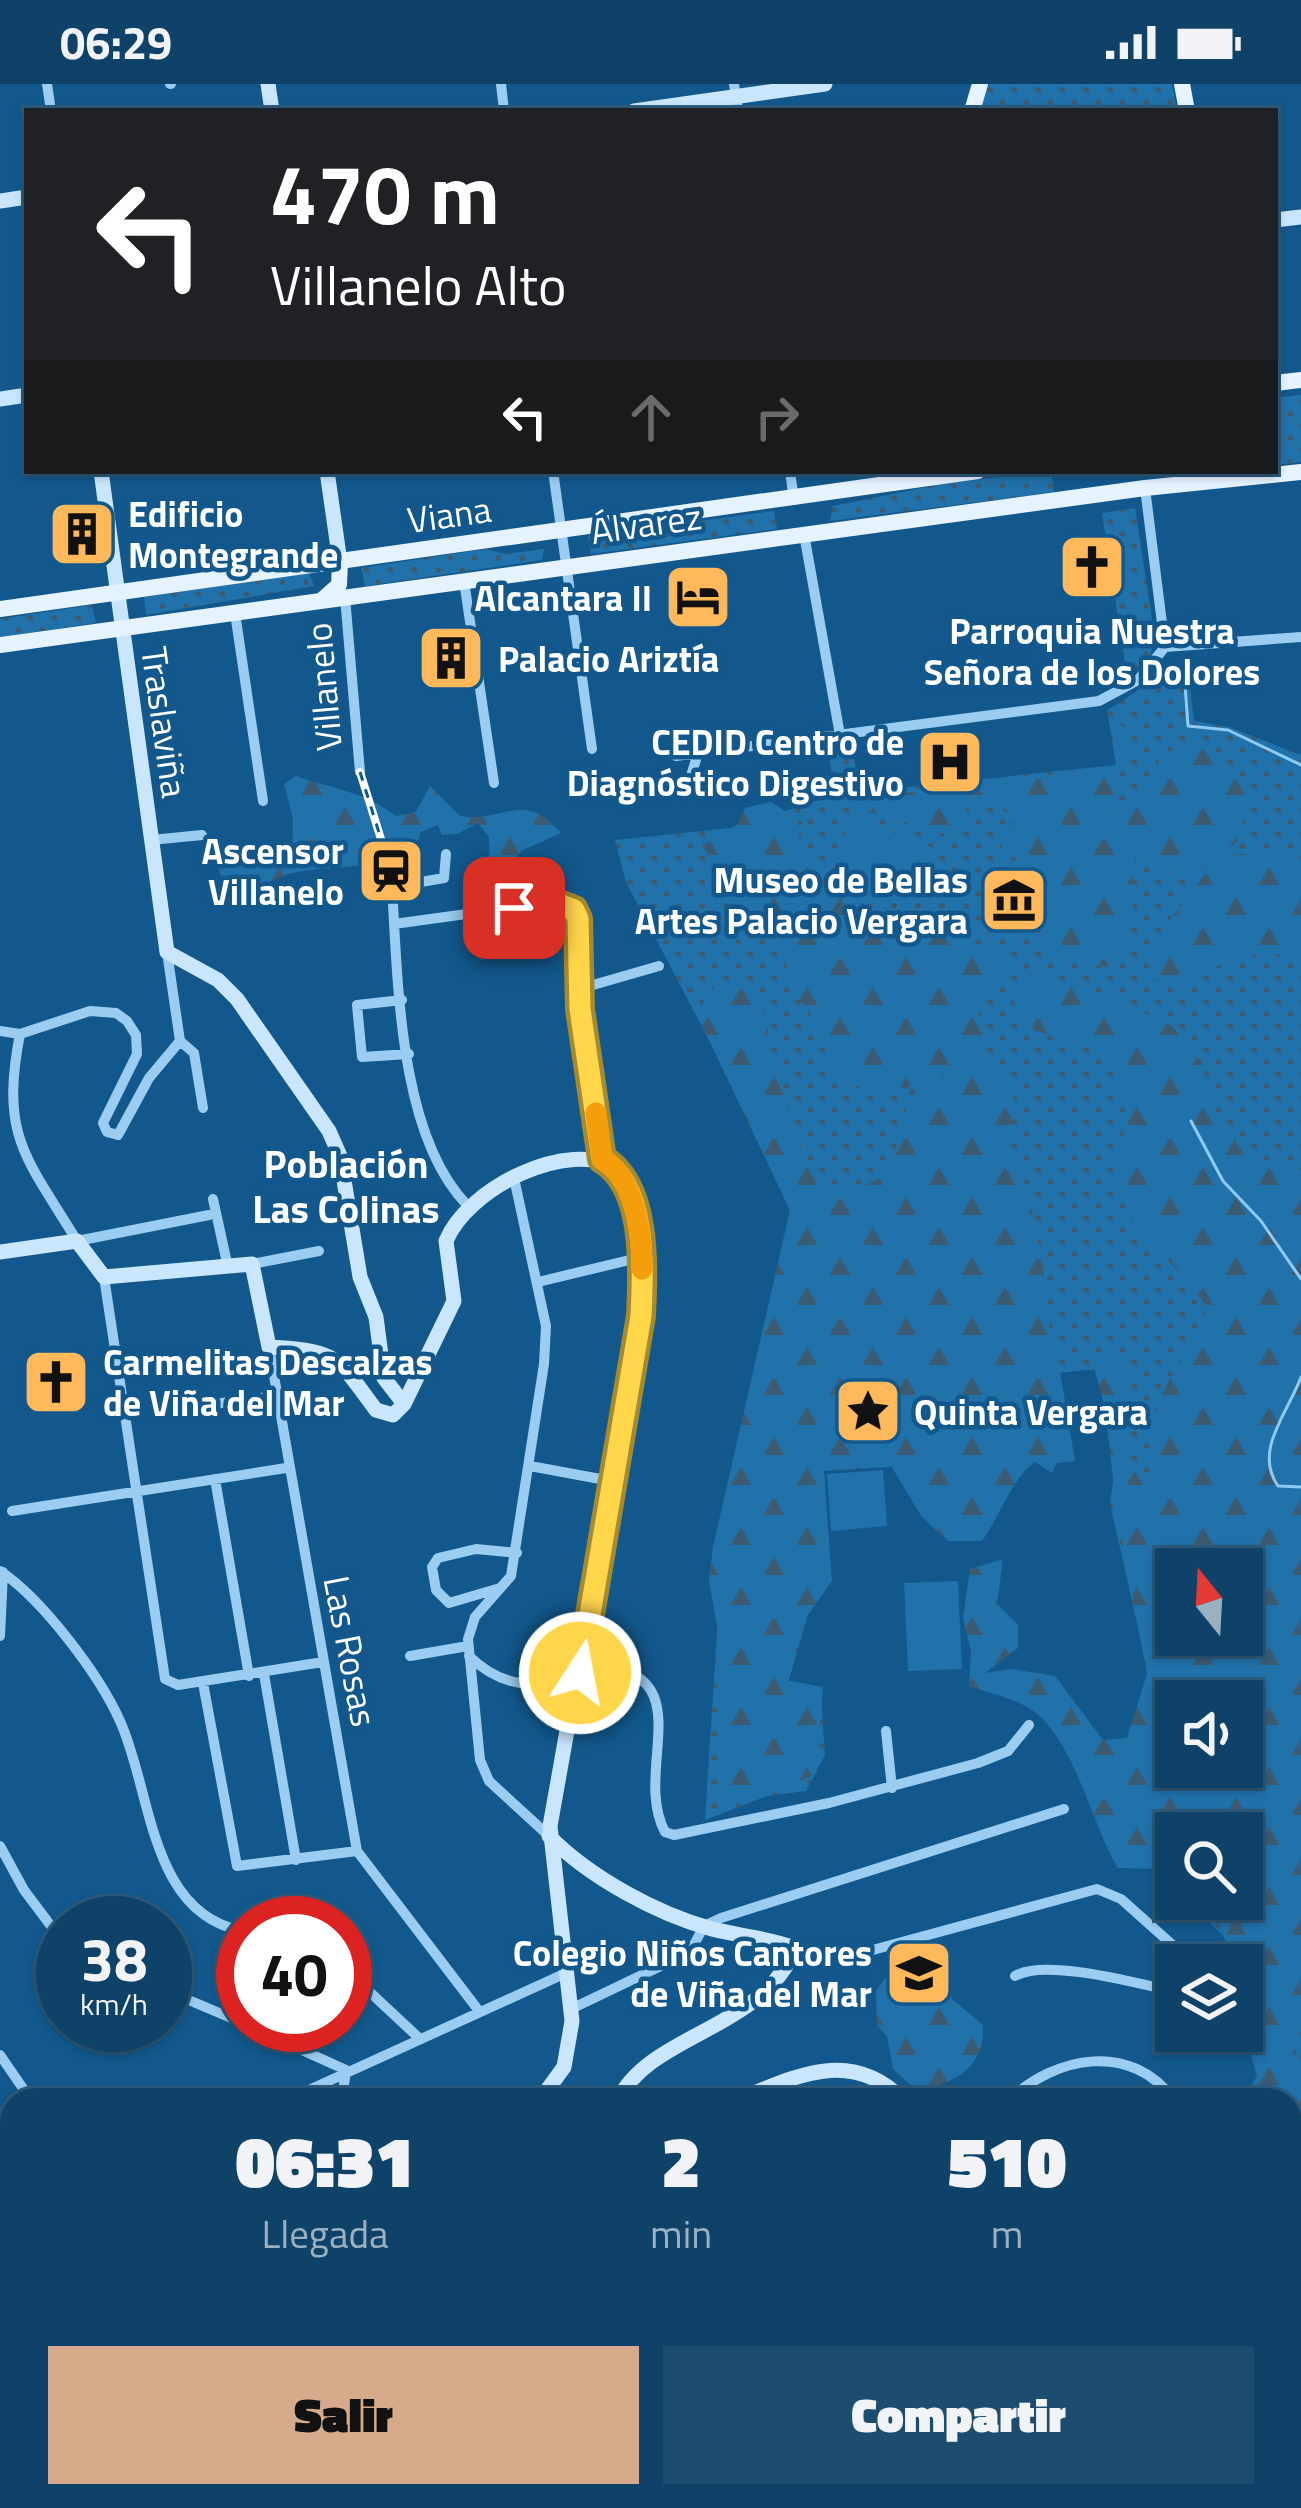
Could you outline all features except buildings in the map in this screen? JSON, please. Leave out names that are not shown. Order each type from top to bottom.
[{"type":"main road","name":"Viana","points":[[0,609],[959,474]]},
{"type":"main road","name":"Álvarez","points":[[0,645],[804,534],[1143,480],[1262,474]]},
{"type":"main road","points":[[804,534],[805,517],[816,496]]},
{"type":"main road","points":[[322,601],[339,585],[340,562]]},
{"type":"street","points":[[656,108],[825,84]]},
{"type":"street","name":"Traslaviña","points":[[101,474],[167,952]]},
{"type":"street","points":[[327,474],[340,562]]},
{"type":"street","points":[[553,474],[592,749]]},
{"type":"street","points":[[790,474],[794,500]]},
{"type":"street","points":[[1143,480],[1165,647]]},
{"type":"street","points":[[804,534],[840,735]]},
{"type":"street","points":[[464,581],[494,783]]},
{"type":"street","name":"Villanelo","points":[[345,597],[360,772]]},
{"type":"street","points":[[235,613],[263,801]]},
{"type":"street","points":[[676,756],[1100,701],[1138,680],[1165,647],[1301,637]]},
{"type":"street","points":[[687,789],[698,753]]},
{"type":"street","points":[[151,840],[202,835]]},
{"type":"street","points":[[392,886],[444,878],[446,854]]},
{"type":"street","points":[[391,871],[402,1000],[429,1153],[467,1205]]},
{"type":"street","points":[[394,924],[554,902],[574,910],[580,928],[579,988],[602,1159]]},
{"type":"street","points":[[167,952],[180,1041],[194,1053],[203,1108]]},
{"type":"street","points":[[167,952],[218,980],[237,999],[329,1131],[352,1210],[360,1277],[376,1317],[384,1378],[404,1404]]},
{"type":"street","points":[[579,988],[659,966]]},
{"type":"street","points":[[402,1000],[357,1005],[362,1057],[410,1054]]},
{"type":"street","points":[[0,1031],[20,1034],[101,1011],[127,1021],[136,1035],[137,1054],[105,1115],[107,1132],[120,1133],[149,1078],[180,1041]]},
{"type":"street","points":[[20,1034],[4,1094],[4,1118],[104,1276],[133,1492],[165,1679],[169,1684],[203,1682],[323,1663]]},
{"type":"street","points":[[269,1347],[311,1349],[340,1363],[381,1414],[393,1415],[404,1404],[451,1313],[454,1289],[444,1252],[467,1205],[514,1178],[580,1158],[602,1159],[624,1178],[642,1257],[641,1316],[549,1836],[572,2009],[563,2067],[549,2088]]},
{"type":"street","points":[[514,1178],[546,1326],[517,1553],[511,1576],[476,1617],[469,1651],[480,1760],[488,1781],[584,1865],[704,1926],[795,1948],[842,1956],[869,1951],[1097,1889],[1121,1899],[1171,1944]]},
{"type":"street","points":[[213,1199],[227,1263]]},
{"type":"street","points":[[0,1252],[209,1216]]},
{"type":"street","points":[[104,1276],[253,1264],[319,1251]]},
{"type":"street","points":[[538,1282],[642,1257]]},
{"type":"street","name":"Las Rosas","points":[[253,1264],[357,1851],[479,2011]]},
{"type":"street","points":[[214,1404],[276,1396]]},
{"type":"street","points":[[530,1466],[611,1481]]},
{"type":"street","points":[[12,1511],[286,1468]]},
{"type":"street","points":[[215,1479],[249,1676]]},
{"type":"street","points":[[500,1588],[448,1604],[436,1590],[432,1567],[438,1558],[464,1550],[517,1553]]},
{"type":"street","points":[[0,1636],[2,1571]]},
{"type":"street","points":[[2,1571],[26,1590],[106,1694],[122,1724],[173,1880],[194,1910],[216,1919]]},
{"type":"street","points":[[410,1656],[469,1651],[515,1684],[552,1684],[601,1665],[622,1667],[652,1688],[661,1722],[653,1800],[664,1832],[674,1835],[892,1788],[1008,1750],[1029,1725]]},
{"type":"street","points":[[264,1674],[296,1860]]},
{"type":"street","points":[[203,1682],[237,1866],[357,1851]]},
{"type":"street","points":[[886,1731],[892,1788]]},
{"type":"street","points":[[572,2009],[690,1952],[704,1926],[757,1904],[1064,1808]]},
{"type":"street","points":[[0,1846],[36,1907]]},
{"type":"street","points":[[629,2088],[642,2073],[773,1988],[795,1948]]},
{"type":"street","points":[[1015,1976],[1030,1971],[1084,1975],[1155,1988]]},
{"type":"street","points":[[311,2088],[566,1973]]},
{"type":"street","points":[[372,1994],[419,2038]]},
{"type":"street","points":[[305,2052],[346,2071]]},
{"type":"street","points":[[0,2055],[23,2088]]},
{"type":"street","points":[[1025,2088],[1055,2069],[1102,2059],[1150,2076],[1162,2088]]},
{"type":"street","points":[[773,2088],[837,2067],[877,2077],[889,2088]]},
{"type":"street","points":[[344,2088],[346,2071]]},
{"type":"street","points":[[1029,2088],[1030,2084]]},
{"type":"green space","points":[[989,84],[1172,84],[1176,108],[981,108]]},
{"type":"green space","points":[[1301,395],[1301,462],[1278,465],[1278,398]]},
{"type":"green space","points":[[1051,474],[1054,492],[830,521],[833,506],[947,483]]},
{"type":"green space","points":[[1135,508],[1155,638],[1150,656],[1127,676],[1102,513]]},
{"type":"green space","points":[[774,511],[777,529],[591,554],[588,536]]},
{"type":"green space","points":[[485,549],[506,554],[544,549],[542,560],[365,586],[361,568]]},
{"type":"green space","points":[[309,573],[314,586],[146,615],[144,597]]},
{"type":"green space","points":[[92,605],[96,623],[0,637],[0,619]]},
{"type":"green space","name":"Quinta Vergara","points":[[1187,661],[1194,721],[1229,727],[1301,755],[1301,2088],[1292,2088],[1263,1996],[1263,1944],[1232,1944],[1207,1920],[1263,1920],[1263,1812],[1155,1812],[1155,1871],[1142,1859],[1149,1677],[1110,1503],[1118,1447],[1096,1369],[1039,1375],[889,1467],[824,1471],[828,1545],[788,1683],[821,1696],[825,1755],[806,1791],[767,1796],[705,1820],[717,1632],[790,1210],[721,1063],[626,882],[615,840],[731,828],[835,795],[828,749],[851,746],[861,792],[1116,765],[1107,710]]},
{"type":"green space","points":[[1118,722],[1133,736],[1110,805],[1118,822],[1164,754],[1191,747],[1214,756],[1247,798],[1239,839],[1223,855],[1273,852],[1301,867],[1301,957],[1246,956],[1172,989],[1154,977],[1145,961],[1209,867],[1186,878],[1135,857],[1127,940],[1107,967],[1075,962],[1044,948],[1041,871],[1000,850],[1016,816],[971,799],[955,837],[863,810],[878,796],[1118,767]]},
{"type":"green space","points":[[296,776],[359,796],[396,816],[416,812],[430,786],[460,816],[536,812],[561,833],[521,851],[515,860],[519,871],[507,880],[505,870],[490,872],[489,837],[478,823],[457,834],[442,835],[438,825],[421,832],[417,842],[370,862],[297,872],[272,881],[250,900],[230,897],[214,858],[238,851],[244,862],[292,858],[293,819],[284,784]]},
{"type":"green space","points":[[771,802],[803,823],[793,854],[826,865],[818,882],[1013,959],[995,985],[976,997],[983,1045],[935,1080],[978,1056],[1014,1079],[1010,1154],[1028,1189],[1044,1273],[1045,1314],[1055,1342],[1075,1461],[1057,1463],[1052,1473],[1035,1462],[1027,1468],[982,1541],[948,1541],[922,1517],[888,1461],[824,1471],[832,1581],[796,1632],[786,1680],[823,1687],[816,1774],[767,1796],[717,1806],[724,1668],[709,1580],[713,1547],[790,1210],[696,1013],[715,987],[735,982],[767,1017],[770,1054],[807,1168],[825,1188],[852,1188],[884,1175],[898,1148],[911,1088],[927,1083],[871,1093],[838,1076],[809,1010],[793,993],[784,951],[728,904],[725,875],[702,846],[737,825],[745,808]]},
{"type":"green space","points":[[854,817],[933,848],[913,902],[847,876],[830,863]]},
{"type":"green space","points":[[1030,974],[1087,988],[1171,1025],[1201,1061],[1214,1110],[1245,1155],[1301,1170],[1301,2023],[1291,2037],[1301,2066],[1301,2088],[1250,2088],[1257,2076],[1250,2052],[1263,2052],[1263,1944],[1227,1944],[1217,1920],[1263,1920],[1263,1812],[1155,1812],[1155,1869],[1118,1868],[1071,1762],[1047,1724],[1025,1706],[969,1686],[971,1651],[963,1618],[970,1569],[1003,1559],[997,1604],[1018,1625],[1018,1648],[985,1673],[1012,1669],[1055,1676],[1103,1740],[1127,1738],[1147,1674],[1116,1505],[1105,1408],[1092,1360],[1105,1352],[1133,1374],[1126,1459],[1150,1495],[1157,1409],[1198,1334],[1207,1306],[1132,1218],[1116,1169],[1132,1095],[1117,1089],[1103,1049],[1043,1033],[1008,1016],[1013,994]]},
{"type":"green space","points":[[883,1470],[887,1526],[831,1531],[827,1474]]},
{"type":"green space","points":[[958,1581],[962,1669],[908,1671],[904,1583]]},
{"type":"green space","points":[[889,1973],[895,2000],[930,1995],[944,1974],[952,1999],[983,2025],[973,2063],[955,2078],[914,2088],[893,2069],[887,2036],[877,2025],[876,1991]]},
{"type":"waterway","points":[[1183,657],[1188,726],[1228,730],[1301,765]]},
{"type":"waterway","points":[[1191,1121],[1223,1181],[1261,1221],[1301,1279]]},
{"type":"waterway","points":[[1301,1377],[1275,1432],[1269,1459],[1278,1486],[1301,1487]]},
{"type":"railway","points":[[360,772],[391,871]]},
{"type":"slow traffic","points":[[596,1113],[602,1159],[619,1169],[627,1187],[642,1269]]},
{"type":"place","name":"Edificio Montegrande","points":[[82,534]]},
{"type":"place","name":"Parroquia Nuestra Señora de los Dolores","points":[[1092,567]]},
{"type":"place","name":"Alcantara II","points":[[698,597]]},
{"type":"place","name":"Palacio Ariztía","points":[[451,658]]},
{"type":"place","name":"CEDID Centro de Diagnóstico Digestivo","points":[[950,762]]},
{"type":"place","name":"Ascensor Villanelo","points":[[391,871]]},
{"type":"place","name":"Museo de Bellas Artes Palacio Vergara","points":[[1014,900]]},
{"type":"place","name":"Carmelitas Descalzas de Viña del Mar","points":[[56,1382]]},
{"type":"place","name":"Quinta Vergara","points":[[868,1411]]},
{"type":"place","name":"Colegio Niños Cantores de Viña del Mar","points":[[919,1973]]},
{"type":"district","name":"Población Las Colinas","points":[[346,1186]]},
{"type":"route","points":[[514,908],[554,902],[574,910],[578,919],[580,1009],[602,1159],[624,1178],[642,1257],[641,1316],[580,1673]]}]
